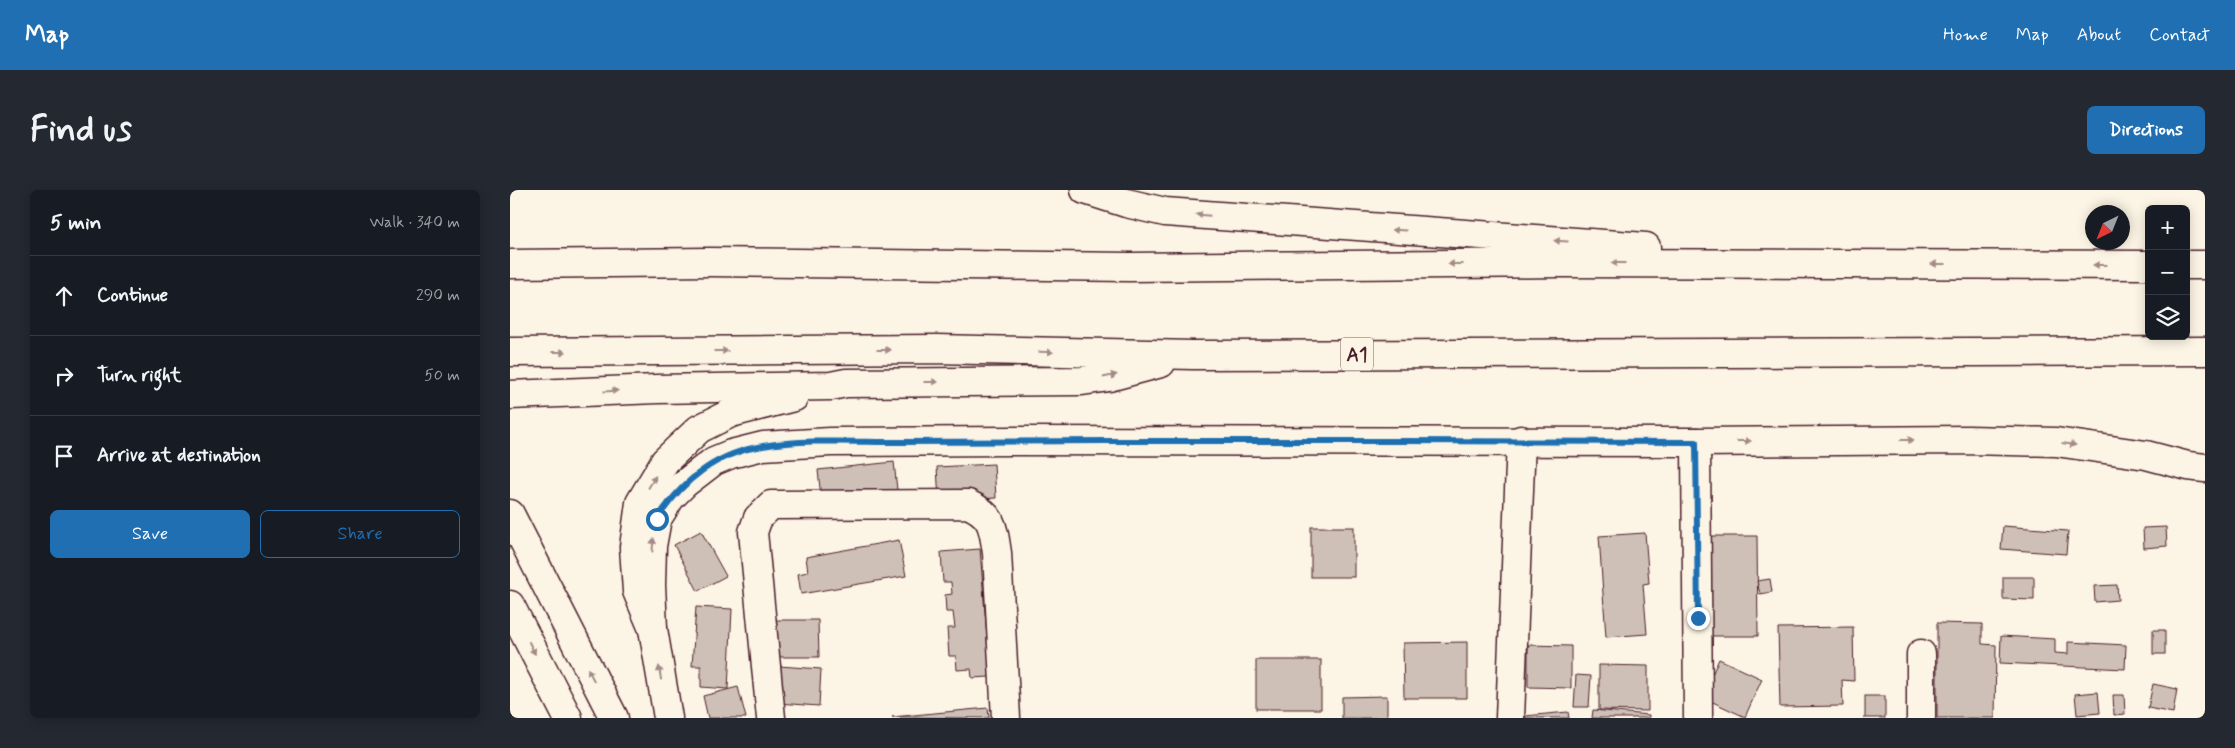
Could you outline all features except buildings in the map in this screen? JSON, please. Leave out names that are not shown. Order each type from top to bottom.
[{"type":"main road","points":[[1085,190],[1126,203],[1165,212],[1889,264]]},
{"type":"main road","points":[[510,264],[710,262],[1139,267],[1561,263],[2145,265]]},
{"type":"main road","points":[[2190,265],[2205,265]]},
{"type":"main road","name":"A1","points":[[510,352],[936,349],[1193,354],[2205,352]]},
{"type":"main road","points":[[510,395],[657,389],[831,386],[846,383],[1082,381],[1109,377],[1193,354]]},
{"type":"main road","points":[[653,629],[637,591],[634,547],[640,503],[665,461],[699,429],[731,412],[846,383]]},
{"type":"main road","points":[[1510,718],[1521,440]]},
{"type":"main road","points":[[668,718],[653,629],[652,546],[657,519],[671,497],[684,484],[714,461],[763,446],[830,442],[1521,440],[1696,442],[1968,440],[2056,442],[2146,455],[2188,466],[2205,468]]},
{"type":"main road","points":[[1696,442],[1698,718]]},
{"type":"main road","points":[[771,718],[753,532],[758,518],[771,505],[948,504],[968,504],[982,511],[993,528],[997,553],[1006,718]]},
{"type":"main road","points":[[510,514],[614,718]]},
{"type":"main road","points":[[510,605],[568,718]]},
{"type":"main road","points":[[1921,654],[1921,718]]},
{"type":"route","points":[[657,519],[671,497],[684,484],[714,461],[731,454],[763,446],[830,442],[1012,441],[1521,440],[1696,442],[1698,618]]}]
